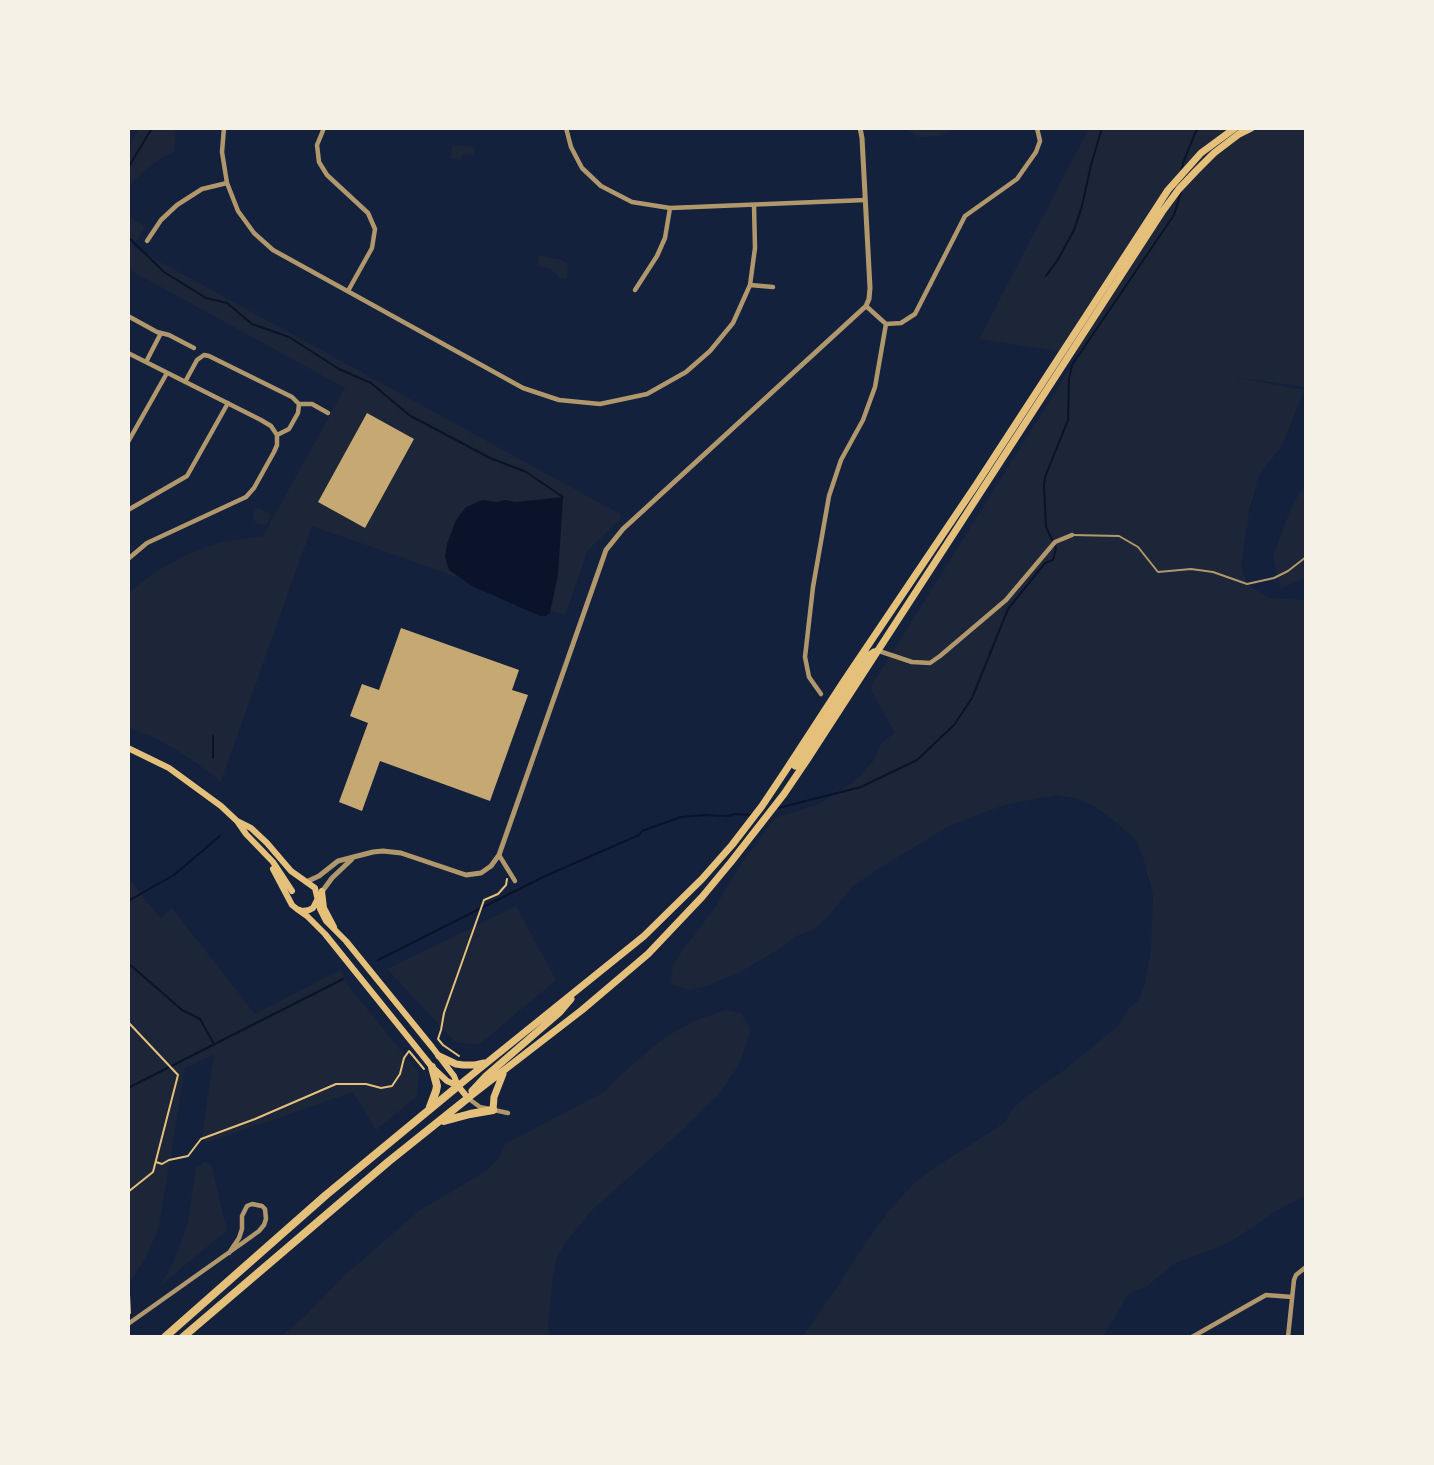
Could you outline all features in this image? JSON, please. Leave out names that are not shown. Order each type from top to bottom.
[{"type":"highway","points":[[762,806],[993,460],[1168,190],[1201,153],[1235,128]]},
{"type":"highway","points":[[183,1337],[432,1126],[627,972],[648,954],[702,897],[784,794],[1179,189],[1214,153],[1251,128]]},
{"type":"highway","points":[[165,1337],[326,1195],[457,1086],[575,993],[670,912],[732,845],[792,770],[868,656],[878,651]]},
{"type":"highway","points":[[468,1098],[486,1076],[560,1012],[575,993]]},
{"type":"highway","points":[[439,1056],[463,1065],[488,1061]]},
{"type":"highway","points":[[428,1068],[436,1080],[436,1091],[428,1111]]},
{"type":"highway","points":[[432,1126],[456,1117],[493,1110],[498,1083],[506,1069]]},
{"type":"main road","points":[[128,748],[156,760],[214,800],[237,821],[272,862],[292,891]]},
{"type":"main road","points":[[237,821],[251,828],[290,871],[315,888],[323,916],[334,928]]},
{"type":"main road","points":[[264,853],[289,899],[325,934],[428,1068],[457,1086],[468,1098]]},
{"type":"main road","points":[[289,899],[296,885],[306,882]]},
{"type":"main road","points":[[323,891],[324,908],[334,928],[439,1056],[454,1076],[457,1086]]},
{"type":"main road","points":[[297,909],[309,911],[317,898]]},
{"type":"street","points":[[225,128],[222,152],[227,183],[238,211],[254,233],[273,250],[523,388],[559,400],[600,404],[647,394],[687,372],[710,351],[733,323],[751,285],[755,248],[754,205]]},
{"type":"street","points":[[324,128],[317,145],[319,162],[327,175],[368,214],[375,229],[372,248],[348,292]]},
{"type":"street","points":[[566,128],[570,147],[582,167],[601,186],[632,202],[670,208],[865,200]]},
{"type":"street","points":[[306,882],[319,876],[338,861],[373,852],[387,851],[409,856],[472,875],[486,871],[499,855],[607,550],[624,529],[866,306],[870,288],[860,128]]},
{"type":"street","points":[[866,306],[886,324],[901,323],[915,314],[965,216],[1017,179],[1036,152],[1040,141],[1037,128]]},
{"type":"street","points":[[147,241],[161,220],[177,205],[202,189],[227,183]]},
{"type":"street","points":[[635,290],[665,238],[670,208]]},
{"type":"street","points":[[751,285],[774,287]]},
{"type":"street","points":[[128,316],[194,348]]},
{"type":"street","points":[[821,694],[809,677],[806,657],[813,587],[829,496],[841,460],[863,420],[875,387],[886,324]]},
{"type":"street","points":[[146,362],[161,333]]},
{"type":"street","points":[[128,353],[267,424],[277,435],[274,452],[246,497],[147,543],[128,559]]},
{"type":"street","points":[[185,382],[200,356],[209,356],[292,397],[299,404],[312,404],[328,413]]},
{"type":"street","points":[[128,442],[167,373]]},
{"type":"street","points":[[128,510],[187,476],[228,403]]},
{"type":"street","points":[[277,435],[289,429],[298,414],[299,404]]},
{"type":"street","points":[[878,651],[912,662],[930,663],[1006,600],[1055,542],[1072,535]]},
{"type":"street","points":[[499,855],[515,881]]},
{"type":"street","points":[[317,898],[332,878],[353,858]]},
{"type":"street","points":[[468,1098],[480,1107],[508,1113]]},
{"type":"street","points":[[129,1323],[248,1239],[264,1225],[267,1214],[262,1206],[247,1206],[242,1216],[239,1238],[229,1252]]},
{"type":"street","points":[[1288,1337],[1296,1275],[1306,1267]]},
{"type":"street","points":[[1192,1337],[1266,1295],[1292,1297]]},
{"type":"lane","points":[[1072,535],[1119,536],[1138,547],[1158,572],[1191,569],[1213,572],[1247,584],[1274,578],[1306,557]]},
{"type":"path","points":[[463,1065],[463,1059],[451,1052],[438,1038],[444,1013],[484,900],[502,890],[509,871]]},
{"type":"path","points":[[128,1022],[178,1075],[153,1172],[128,1192]]},
{"type":"path","points":[[156,1162],[162,1164],[188,1156],[201,1139],[256,1119],[336,1084],[366,1084],[381,1088],[392,1086],[400,1074],[408,1051],[428,1068]]},
{"type":"path","points":[[128,1276],[129,1323]]},
{"type":"shaded area","points":[[139,128],[176,128],[174,151],[151,165],[128,187],[128,151]]},
{"type":"shaded area","points":[[907,128],[956,128],[941,136],[916,137]]},
{"type":"shaded area","points":[[1089,128],[1306,128],[1306,387],[1233,377],[1304,390],[1282,446],[1259,475],[1249,511],[1241,566],[1247,584],[1269,598],[1306,600],[1306,1195],[1221,1246],[1175,1263],[1146,1287],[1129,1293],[1103,1337],[802,1337],[866,1242],[913,1184],[1004,1123],[1015,1106],[1118,1026],[1128,1009],[1139,1000],[1145,983],[1151,949],[1153,895],[1136,840],[1092,805],[1075,798],[1056,795],[1004,805],[949,826],[852,887],[828,917],[812,930],[794,937],[744,970],[707,986],[688,990],[671,984],[673,965],[775,818],[817,805],[848,786],[874,760],[881,743],[895,733],[870,688],[1079,354],[979,339]]},
{"type":"shaded area","points":[[453,145],[475,147],[474,155],[463,154],[461,160],[450,158]]},
{"type":"shaded area","points":[[128,216],[145,226],[133,247],[620,514],[620,520],[588,550],[565,615],[312,526],[221,782],[175,749],[128,727],[128,594],[153,573],[186,555],[221,542],[263,536],[345,388],[128,269]]},
{"type":"shaded area","points":[[539,255],[568,264],[567,279],[558,278],[550,269],[537,266]]},
{"type":"shaded area","points":[[1306,484],[1306,577],[1281,588],[1273,557],[1292,505]]},
{"type":"shaded area","points":[[563,497],[558,575],[550,613],[546,616],[540,616],[472,586],[449,570],[445,557],[447,544],[456,520],[466,507],[482,500],[516,502]]},
{"type":"shaded area","points":[[258,508],[271,514],[267,525],[257,524],[253,518],[254,511]]},
{"type":"shaded area","points":[[128,876],[161,918],[172,908],[255,1014],[340,970],[350,988],[419,1073],[417,1096],[376,1130],[353,1092],[206,1143],[202,1136],[214,1055],[185,1068],[159,1226],[147,1256],[128,1285]]},
{"type":"shaded area","points":[[516,906],[556,980],[480,1044],[456,1043],[387,969]]},
{"type":"shaded area","points":[[725,1010],[741,1013],[751,1029],[740,1063],[719,1094],[591,1211],[566,1242],[557,1257],[553,1275],[548,1327],[550,1337],[280,1337],[345,1275],[420,1210],[486,1171],[498,1159],[505,1144],[604,1092],[660,1041],[676,1031]]},
{"type":"shaded area","points":[[204,1162],[211,1164],[227,1230],[160,1286],[172,1265],[188,1221],[196,1168]]},
{"type":"building","points":[[367,413],[414,439],[365,528],[318,502]]},
{"type":"building","points":[[401,628],[519,670],[512,690],[528,695],[490,801],[380,761],[362,811],[339,802],[368,723],[350,716],[362,684],[379,690]]},
{"type":"waterway","points":[[128,168],[152,128]]},
{"type":"waterway","points":[[1046,276],[1074,230],[1102,128]]},
{"type":"waterway","points":[[1182,169],[1199,128]]},
{"type":"waterway","points":[[778,808],[861,787],[917,760],[954,725],[972,698],[1008,609],[1045,563],[1053,560],[1056,548],[1046,527],[1044,486],[1045,477],[1068,420],[1072,365],[1174,215],[1181,192]]},
{"type":"waterway","points":[[128,237],[164,272],[206,298],[227,303],[252,324],[289,337],[339,369],[371,383],[409,415],[490,458],[526,472],[563,497]]},
{"type":"waterway","points":[[213,736],[213,758]]},
{"type":"waterway","points":[[378,960],[543,877],[639,835],[642,831],[681,817],[752,815]]},
{"type":"waterway","points":[[128,901],[174,875],[220,836]]},
{"type":"waterway","points":[[128,963],[182,1010],[200,1019],[214,1044]]},
{"type":"waterway","points":[[128,1088],[343,979]]}]
